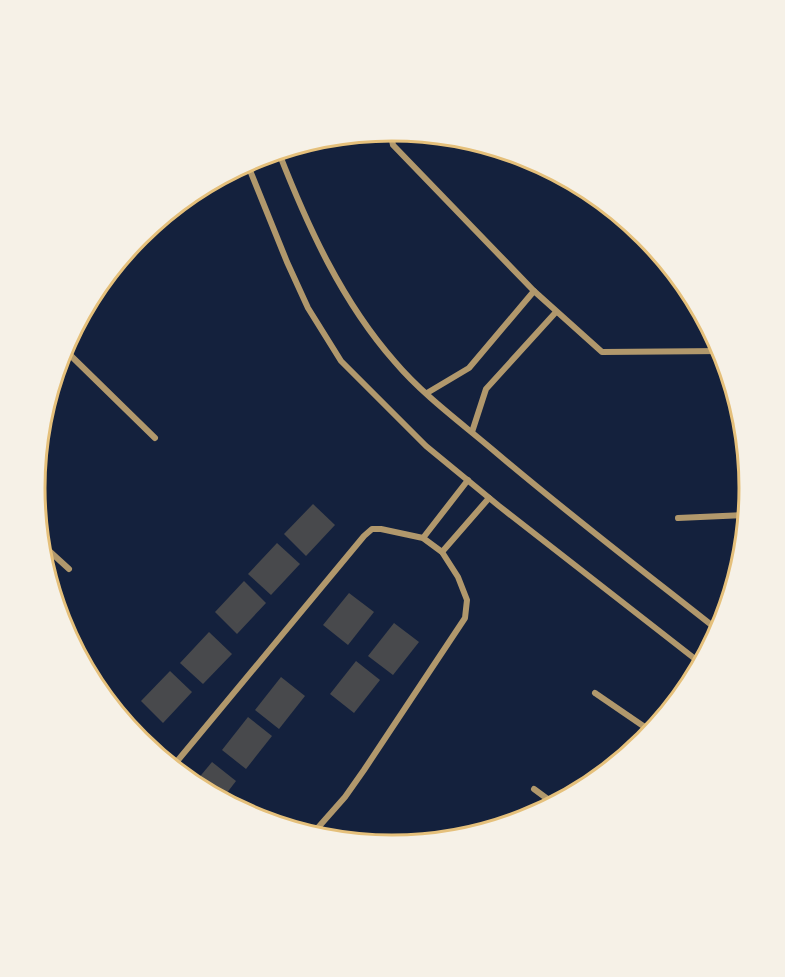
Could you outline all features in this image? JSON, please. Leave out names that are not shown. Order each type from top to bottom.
[{"type":"street","points":[[392,141],[393,145],[534,291],[602,352],[712,351]]},
{"type":"street","points":[[281,159],[302,211],[333,273],[368,327],[396,363],[427,393],[533,484],[712,625]]},
{"type":"street","points":[[250,172],[304,298],[341,361],[426,446],[695,659]]},
{"type":"street","points":[[427,393],[469,368],[534,291]]},
{"type":"street","points":[[472,432],[486,389],[556,312]]},
{"type":"street","points":[[71,356],[155,438]]},
{"type":"street","points":[[423,538],[468,480]]},
{"type":"street","points":[[442,552],[489,498]]},
{"type":"street","points":[[678,518],[739,515]]},
{"type":"street","points":[[177,761],[364,536],[372,529],[381,529],[423,538],[442,552],[458,577],[467,600],[465,618],[364,770],[345,797],[318,827]]},
{"type":"street","points":[[51,553],[69,569]]},
{"type":"street","points":[[595,693],[645,727]]},
{"type":"street","points":[[534,789],[548,799]]},
{"type":"building","points":[[313,504],[335,525],[306,556],[284,534]]},
{"type":"building","points":[[277,543],[300,564],[271,595],[248,574]]},
{"type":"building","points":[[244,581],[266,603],[237,634],[215,612]]},
{"type":"building","points":[[349,593],[374,612],[348,645],[323,625]]},
{"type":"building","points":[[394,623],[419,642],[393,675],[368,656]]},
{"type":"building","points":[[209,632],[232,654],[203,684],[180,663]]},
{"type":"building","points":[[356,661],[380,680],[354,713],[330,694]]},
{"type":"building","points":[[170,671],[192,692],[163,723],[141,701]]},
{"type":"building","points":[[281,677],[305,696],[279,729],[255,710]]},
{"type":"building","points":[[248,717],[272,736],[246,769],[222,750]]},
{"type":"building","points":[[212,762],[236,781],[227,793],[199,777]]}]
